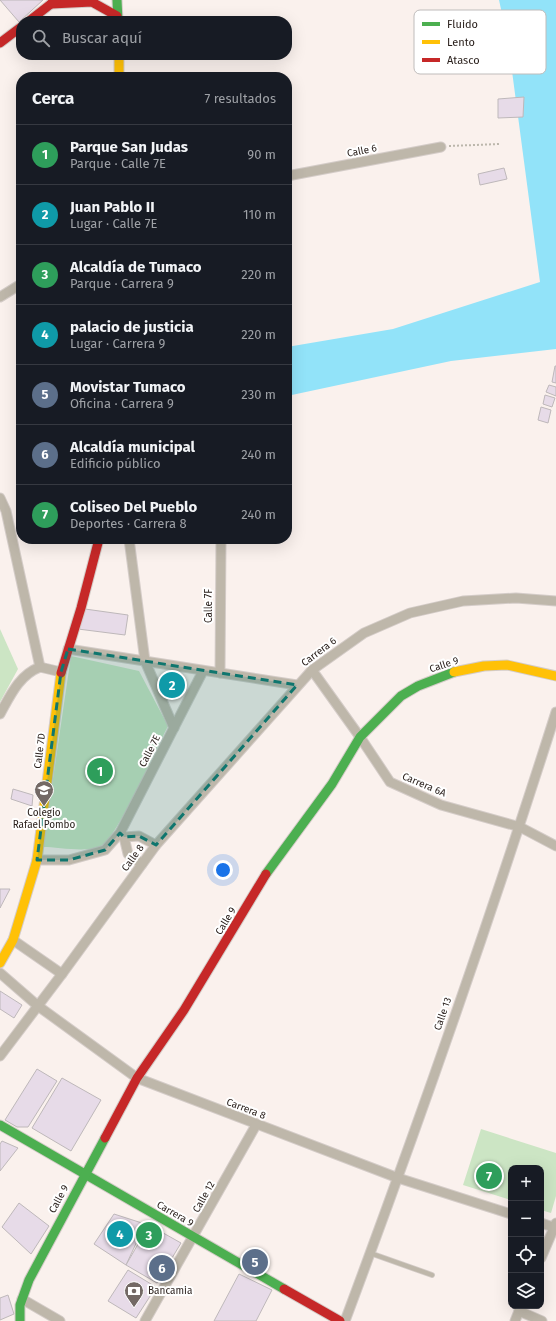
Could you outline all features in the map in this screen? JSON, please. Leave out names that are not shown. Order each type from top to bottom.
[{"type":"main road","points":[[117,0],[118,16]]},
{"type":"main road","points":[[36,16],[54,2],[92,2],[113,16]]},
{"type":"main road","points":[[0,43],[16,31]]},
{"type":"main road","points":[[119,60],[119,72]]},
{"type":"main road","name":"Calle 7D","points":[[0,963],[13,940],[37,860],[61,672],[81,608],[98,544]]},
{"type":"main road","name":"Calle 9","points":[[19,1318],[22,1299],[29,1280],[84,1174],[137,1078],[184,1010],[273,863],[332,784],[360,737],[401,696],[418,686],[449,673],[484,666],[507,665],[556,676]]},
{"type":"main road","name":"Carrera 9","points":[[0,1125],[340,1321]]},
{"type":"street","name":"Calle 6","points":[[292,175],[441,147]]},
{"type":"street","points":[[0,297],[16,287]]},
{"type":"street","points":[[0,498],[6,511],[40,667]]},
{"type":"street","name":"Calle 7E","points":[[37,860],[69,860],[105,850],[122,835],[174,728],[145,661],[130,544]]},
{"type":"street","name":"Calle 7F","points":[[220,673],[221,544]]},
{"type":"street","name":"Carrera 6","points":[[297,685],[312,670],[364,633],[410,613],[464,601],[516,598],[556,601]]},
{"type":"street","points":[[68,650],[297,685]]},
{"type":"street","points":[[0,714],[16,686],[24,677],[40,667],[61,672]]},
{"type":"street","name":"Carrera 6A","points":[[312,670],[390,782],[441,805],[520,827],[556,846]]},
{"type":"street","points":[[174,728],[203,671]]},
{"type":"street","name":"Calle 8","points":[[0,1056],[156,845],[297,685]]},
{"type":"street","name":"Calle 13","points":[[345,1321],[398,1178],[520,827],[556,712]]},
{"type":"street","points":[[142,864],[128,854],[122,835],[140,836],[156,845]]},
{"type":"street","points":[[13,940],[62,974]]},
{"type":"street","name":"Carrera 8","points":[[0,973],[38,1006],[137,1078],[256,1125],[398,1178],[508,1213]]},
{"type":"street","name":"Calle 12","points":[[145,1321],[194,1237],[256,1125]]},
{"type":"street","points":[[544,1224],[555,1226],[544,1251]]},
{"type":"street","points":[[22,1299],[60,1321]]},
{"type":"street","points":[[515,1321],[520,1309]]},
{"type":"street","points":[[522,1309],[542,1321]]},
{"type":"lane","points":[[370,1253],[432,1275]]},
{"type":"path","points":[[453,146],[500,144]]},
{"type":"highlighted area","points":[[68,649],[297,685],[156,845],[139,836],[124,837],[120,833],[105,850],[69,860],[37,860],[61,672]]},
{"type":"green space","points":[[0,629],[18,669],[0,702]]},
{"type":"green space","points":[[71,656],[139,671],[168,726],[117,827],[101,846],[89,849],[43,847]]},
{"type":"green space","points":[[481,1129],[556,1153],[556,1196],[551,1213],[544,1211],[544,1165],[508,1165],[508,1199],[463,1185]]},
{"type":"water","points":[[499,0],[556,0],[556,349],[451,361],[292,395],[292,346],[393,329],[540,282],[512,74],[546,74],[546,10],[501,10]]},
{"type":"building","points":[[0,0],[43,0],[26,16],[16,16],[16,19]]},
{"type":"building","points":[[524,97],[523,117],[498,118],[498,99]]},
{"type":"building","points":[[504,168],[507,179],[480,185],[478,174]]},
{"type":"building","points":[[556,366],[556,383],[552,382]]},
{"type":"building","points":[[549,385],[556,387],[556,396],[546,392]]},
{"type":"building","points":[[545,395],[555,398],[552,407],[543,404]]},
{"type":"building","points":[[541,407],[551,410],[548,423],[538,420]]},
{"type":"building","points":[[85,609],[128,615],[125,635],[78,629]]},
{"type":"building","points":[[13,789],[33,795],[32,806],[11,799]]},
{"type":"building","points":[[0,889],[10,889],[0,908]]},
{"type":"building","points":[[0,991],[22,1005],[14,1018],[0,1009]]},
{"type":"building","points":[[37,1069],[57,1081],[28,1127],[17,1127],[5,1120]]},
{"type":"building","points":[[62,1078],[101,1100],[71,1151],[32,1128]]},
{"type":"building","points":[[2,1141],[18,1148],[0,1171],[0,1144]]},
{"type":"building","points":[[19,1203],[49,1226],[31,1254],[2,1227]]},
{"type":"building","points":[[114,1214],[145,1224],[126,1265],[94,1244]]},
{"type":"building","points":[[149,1225],[181,1243],[157,1283],[126,1265]]},
{"type":"building","points":[[128,1270],[156,1287],[136,1318],[108,1301]]},
{"type":"building","points":[[239,1274],[272,1290],[256,1321],[214,1321]]},
{"type":"building","points":[[8,1295],[14,1314],[0,1320],[0,1298]]},
{"type":"traffic: fast","points":[[117,0],[118,16]]},
{"type":"traffic: fast","points":[[266,874],[332,784],[360,737],[401,696],[418,686],[454,672]]},
{"type":"traffic: fast","points":[[0,1125],[284,1289]]},
{"type":"traffic: fast","points":[[20,1321],[20,1305],[29,1280],[105,1138]]},
{"type":"traffic: slow","points":[[119,60],[119,72]]},
{"type":"traffic: slow","points":[[454,672],[484,666],[507,665],[556,676]]},
{"type":"traffic: slow","points":[[0,963],[13,940],[37,860],[61,673]]},
{"type":"traffic: jam","points":[[35,16],[56,0]]},
{"type":"traffic: jam","points":[[51,4],[92,2],[117,16]]},
{"type":"traffic: jam","points":[[0,43],[16,31]]},
{"type":"traffic: jam","points":[[61,673],[81,608],[98,544]]},
{"type":"traffic: jam","points":[[105,1138],[137,1078],[184,1010],[266,874]]},
{"type":"traffic: jam","points":[[284,1289],[340,1321]]},
{"type":"place","name":"Juan Pablo II","points":[[172,685]]},
{"type":"place","name":"Parque San Judas","points":[[100,771]]},
{"type":"place","name":"Colegio Rafael Pombo","points":[[44,807]]},
{"type":"place","name":"Coliseo Del Pueblo","points":[[489,1176]]},
{"type":"place","name":"palacio de justicia","points":[[120,1234]]},
{"type":"place","name":"Alcaldía de Tumaco","points":[[149,1235]]},
{"type":"place","name":"Movistar Tumaco","points":[[255,1262]]},
{"type":"place","name":"Alcaldía municipal","points":[[162,1268]]},
{"type":"place","name":"Bancamia","points":[[134,1308]]}]
